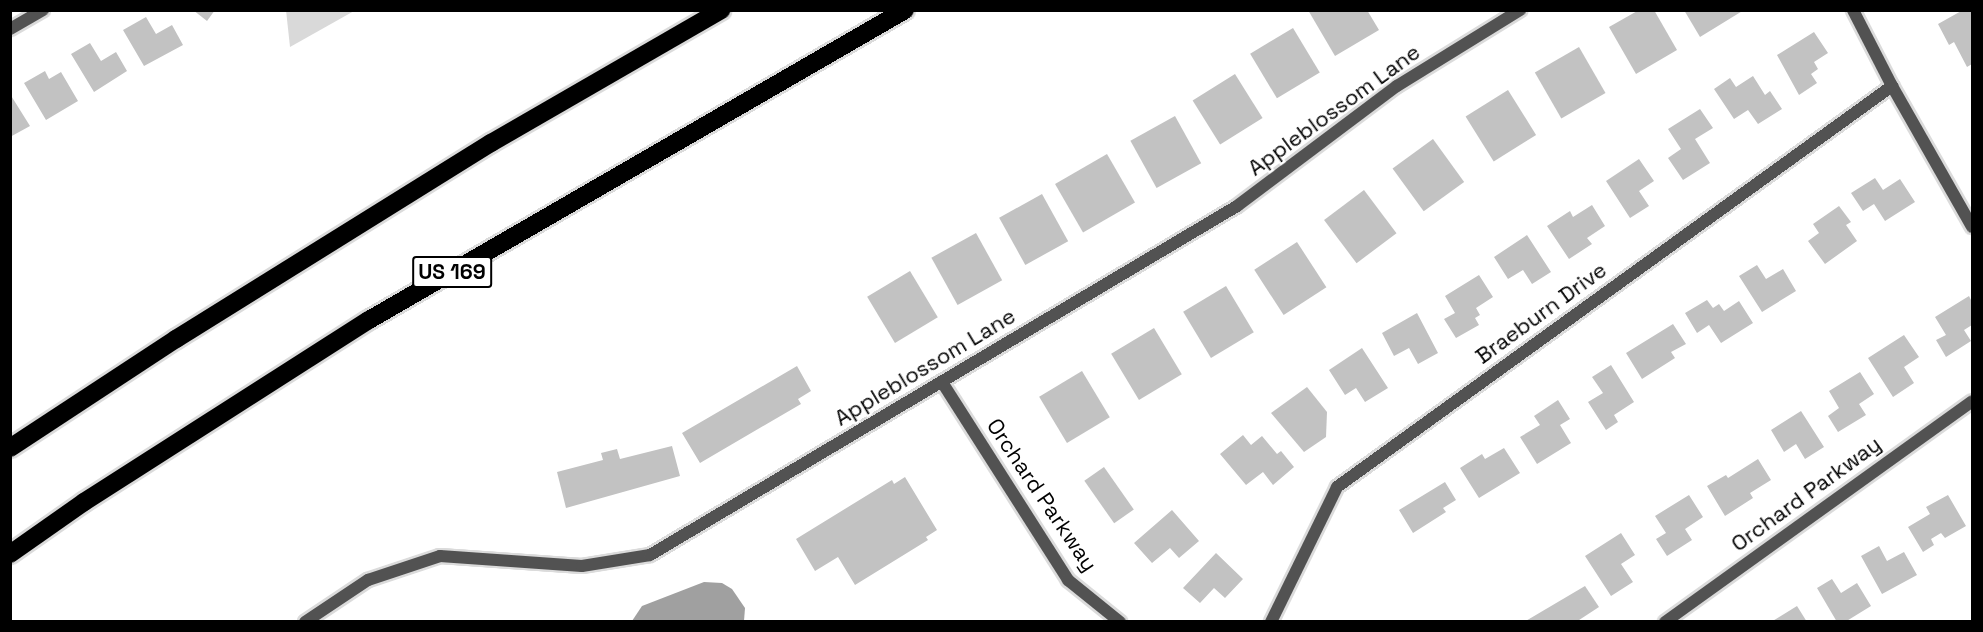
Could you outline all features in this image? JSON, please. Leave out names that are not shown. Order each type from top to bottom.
[{"type":"highway","points":[[10,448],[176,339],[491,143],[722,10]]},
{"type":"highway","name":"US 169","points":[[10,554],[84,502],[369,320],[905,10]]},
{"type":"street","points":[[10,29],[43,10]]},
{"type":"street","name":"Appleblossom Lane","points":[[309,620],[368,580],[440,556],[582,566],[650,555],[1237,206],[1397,86],[1520,10]]},
{"type":"street","points":[[1853,10],[1892,86],[1972,228]]},
{"type":"street","name":"Braeburn Drive","points":[[1271,621],[1337,487],[1892,86]]},
{"type":"street","name":"Orchard Parkway","points":[[942,382],[1068,580],[1120,621]]},
{"type":"street","name":"Orchard Parkway","points":[[1665,621],[1972,401]]},
{"type":"shaded area","points":[[286,10],[354,10],[354,11],[290,47]]},
{"type":"shaded area","points":[[704,582],[722,583],[732,589],[745,608],[744,621],[632,621],[642,606]]},
{"type":"building","points":[[193,10],[215,10],[207,21]]},
{"type":"building","points":[[1308,10],[1367,10],[1379,30],[1335,56]]},
{"type":"building","points":[[1639,10],[1654,10],[1677,50],[1636,74],[1609,27]]},
{"type":"building","points":[[1684,10],[1744,10],[1700,37]]},
{"type":"building","points":[[1963,10],[1972,10],[1972,64],[1967,67],[1954,42],[1949,45],[1938,24]]},
{"type":"building","points":[[146,17],[156,34],[172,25],[183,45],[144,66],[123,30]]},
{"type":"building","points":[[1293,28],[1320,73],[1277,98],[1250,54]]},
{"type":"building","points":[[1814,32],[1828,53],[1814,62],[1818,69],[1811,74],[1817,83],[1799,95],[1777,55]]},
{"type":"building","points":[[90,43],[101,61],[116,52],[127,71],[94,92],[71,54]]},
{"type":"building","points":[[1579,47],[1606,93],[1561,118],[1535,72]]},
{"type":"building","points":[[45,71],[49,79],[61,72],[78,101],[46,120],[24,83]]},
{"type":"building","points":[[1235,74],[1263,118],[1220,145],[1193,100]]},
{"type":"building","points":[[1753,76],[1765,95],[1770,91],[1782,109],[1758,124],[1748,110],[1734,119],[1714,89],[1730,78],[1736,87]]},
{"type":"building","points":[[1508,90],[1536,135],[1494,161],[1466,116]]},
{"type":"building","points":[[10,94],[30,126],[10,137]]},
{"type":"building","points":[[1700,109],[1713,128],[1695,139],[1710,163],[1683,180],[1668,158],[1681,149],[1668,129]]},
{"type":"building","points":[[1175,116],[1201,163],[1157,188],[1130,141]]},
{"type":"building","points":[[1433,139],[1464,182],[1424,211],[1393,168]]},
{"type":"building","points":[[1107,154],[1135,202],[1083,232],[1055,184]]},
{"type":"building","points":[[1639,159],[1654,181],[1639,191],[1649,206],[1630,218],[1606,181]]},
{"type":"building","points":[[1875,178],[1883,190],[1900,179],[1915,202],[1885,221],[1874,204],[1863,211],[1851,193]]},
{"type":"building","points":[[1364,190],[1396,233],[1357,263],[1324,220]]},
{"type":"building","points":[[1042,194],[1068,241],[1025,265],[999,218]]},
{"type":"building","points":[[1592,205],[1605,226],[1587,238],[1592,244],[1569,259],[1547,226],[1570,211],[1573,217]]},
{"type":"building","points":[[1839,206],[1851,222],[1846,225],[1857,241],[1825,264],[1808,241],[1819,233],[1813,224]]},
{"type":"building","points":[[976,233],[1002,280],[958,305],[931,258]]},
{"type":"building","points":[[1527,235],[1551,272],[1532,284],[1523,270],[1508,279],[1494,257]]},
{"type":"building","points":[[1297,242],[1326,287],[1284,315],[1254,270]]},
{"type":"building","points":[[1757,265],[1766,279],[1783,269],[1796,291],[1762,312],[1739,276]]},
{"type":"building","points":[[910,271],[938,317],[895,343],[867,297]]},
{"type":"building","points":[[1479,275],[1493,297],[1476,308],[1480,315],[1475,318],[1479,325],[1456,338],[1444,319],[1455,313],[1445,296]]},
{"type":"building","points":[[1226,286],[1254,332],[1211,358],[1183,312]]},
{"type":"building","points":[[1969,296],[1972,302],[1972,325],[1964,330],[1971,341],[1946,357],[1936,340],[1946,335],[1935,317]]},
{"type":"building","points":[[1707,300],[1713,308],[1719,304],[1724,311],[1739,301],[1753,323],[1721,343],[1709,325],[1697,333],[1685,313]]},
{"type":"building","points":[[1417,313],[1438,353],[1418,364],[1409,348],[1394,356],[1382,333]]},
{"type":"building","points":[[1673,324],[1686,344],[1671,352],[1675,358],[1642,379],[1626,353]]},
{"type":"building","points":[[1154,328],[1182,374],[1139,400],[1111,354]]},
{"type":"building","points":[[1904,335],[1919,357],[1904,367],[1914,383],[1893,397],[1868,358]]},
{"type":"building","points":[[1362,348],[1388,388],[1365,402],[1356,388],[1345,395],[1329,370]]},
{"type":"building","points":[[1611,365],[1634,402],[1614,415],[1618,422],[1606,430],[1588,402],[1603,393],[1592,377]]},
{"type":"building","points":[[797,366],[811,391],[798,399],[801,404],[700,463],[682,433]]},
{"type":"building","points":[[1082,371],[1110,417],[1067,443],[1039,397]]},
{"type":"building","points":[[1860,372],[1874,394],[1859,404],[1866,415],[1838,432],[1828,416],[1839,408],[1829,391]]},
{"type":"building","points":[[1307,387],[1327,412],[1326,437],[1304,452],[1271,413]]},
{"type":"building","points":[[1558,400],[1570,419],[1560,425],[1571,443],[1537,464],[1520,437],[1540,425],[1534,416]]},
{"type":"building","points":[[1801,411],[1824,447],[1805,459],[1796,444],[1784,452],[1771,430]]},
{"type":"building","points":[[1243,435],[1251,445],[1262,436],[1277,454],[1281,451],[1294,467],[1273,485],[1263,472],[1246,485],[1220,454]]},
{"type":"building","points":[[672,446],[680,476],[566,508],[557,472],[603,460],[601,453],[617,449],[620,459]]},
{"type":"building","points":[[1504,448],[1520,473],[1479,498],[1460,468],[1482,454],[1485,459]]},
{"type":"building","points":[[1758,459],[1771,480],[1750,493],[1753,498],[1725,516],[1707,486],[1726,475],[1728,478]]},
{"type":"building","points":[[1104,467],[1134,510],[1114,523],[1084,481]]},
{"type":"building","points":[[905,477],[937,530],[926,537],[928,540],[855,585],[838,557],[815,571],[796,539],[892,480],[894,484]]},
{"type":"building","points":[[1445,482],[1456,500],[1443,508],[1446,512],[1413,533],[1399,510]]},
{"type":"building","points":[[1689,495],[1703,517],[1685,529],[1692,540],[1667,556],[1656,539],[1666,533],[1655,516]]},
{"type":"building","points":[[1948,495],[1966,526],[1945,538],[1941,533],[1931,539],[1934,545],[1923,552],[1908,527],[1930,514],[1926,507]]},
{"type":"building","points":[[1172,510],[1199,541],[1179,558],[1170,548],[1152,563],[1134,543]]},
{"type":"building","points":[[1621,533],[1635,555],[1621,564],[1633,582],[1611,596],[1585,556]]},
{"type":"building","points":[[1879,546],[1887,561],[1904,552],[1917,575],[1882,594],[1861,556]]},
{"type":"building","points":[[1216,553],[1243,579],[1225,598],[1214,588],[1200,603],[1183,588]]},
{"type":"building","points":[[1832,579],[1841,593],[1857,583],[1871,606],[1845,622],[1837,622],[1817,588]]},
{"type":"building","points":[[1585,586],[1599,607],[1576,622],[1524,622]]},
{"type":"building","points":[[1797,606],[1807,622],[1771,622]]}]
